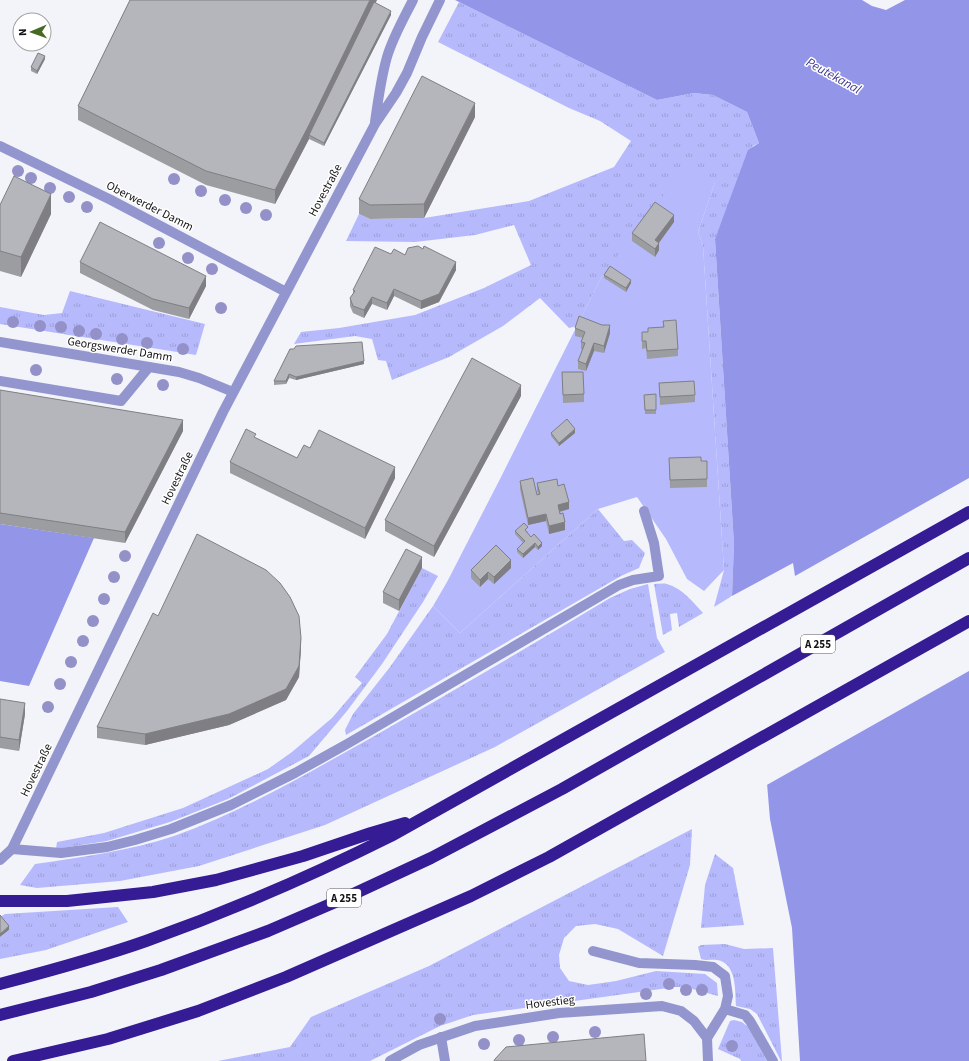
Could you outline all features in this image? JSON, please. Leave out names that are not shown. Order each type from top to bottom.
[{"type":"highway","points":[[0,984],[145,942],[254,900],[328,868],[424,818],[969,512]]},
{"type":"highway","name":"A 255","points":[[0,1015],[91,992],[162,970],[268,931],[347,897],[431,858],[562,789],[969,558]]},
{"type":"highway","points":[[14,1061],[115,1036],[198,1011],[286,977],[471,896],[549,858],[969,621]]},
{"type":"highway","points":[[0,901],[67,901],[153,892],[202,883],[303,856],[371,833],[424,818]]},
{"type":"street","name":"Hovestraße","points":[[375,124],[380,87],[387,56],[413,0]]},
{"type":"street","name":"Hovestraße","points":[[12,849],[233,392],[375,124],[407,73],[414,53],[438,4]]},
{"type":"street","name":"Oberwerder Damm","points":[[0,146],[111,200],[286,292]]},
{"type":"street","name":"Georgswerder Damm","points":[[0,342],[179,372],[199,378],[233,392]]},
{"type":"street","points":[[0,381],[121,401],[149,367]]},
{"type":"street","points":[[0,860],[12,849],[61,853],[107,847],[135,840],[171,829],[231,805],[295,773],[484,665],[618,585],[632,580],[659,576],[654,543],[644,512]]},
{"type":"street","points":[[592,951],[639,963],[714,967],[725,976],[728,996],[725,1010],[707,1038],[708,1061]]},
{"type":"street","name":"Hovestieg","points":[[390,1061],[419,1045],[475,1026],[559,1014],[662,1006],[681,1011],[694,1021],[707,1038]]},
{"type":"street","points":[[725,1010],[745,1015],[773,1061]]},
{"type":"street","points":[[441,1037],[445,1061]]},
{"type":"green space","points":[[459,2],[657,100],[694,93],[713,95],[747,112],[759,143],[753,146],[715,239],[734,544],[732,596],[714,607],[724,570],[703,246],[698,232],[715,182],[602,276],[577,326],[569,328],[540,298],[503,326],[449,357],[392,380],[386,361],[378,360],[372,339],[355,336],[294,344],[301,332],[339,328],[415,315],[484,288],[531,265],[514,225],[475,235],[415,242],[346,241],[359,214],[370,219],[424,218],[529,201],[614,167],[631,141],[600,121],[569,108],[438,42]]},
{"type":"green space","points":[[690,160],[715,182],[698,232],[703,246],[724,570],[704,591],[687,579],[666,539],[637,497],[598,509],[460,633],[433,606],[500,479],[602,276]]},
{"type":"green space","points":[[70,291],[205,324],[196,355],[0,324],[0,307],[44,315],[62,313]]},
{"type":"green space","points":[[598,509],[624,541],[632,540],[645,553],[639,568],[621,576],[346,735],[345,730],[353,714],[390,667],[433,606],[460,633]]},
{"type":"green space","points":[[422,568],[438,576],[423,602],[382,664],[347,711],[309,756],[228,799],[170,822],[107,841],[56,849],[57,842],[104,833],[183,808],[268,769],[292,752],[332,718],[362,683],[355,677],[387,634]]},
{"type":"green space","points":[[648,584],[657,638],[665,652],[495,747],[325,825],[199,866],[120,881],[37,888],[20,885],[35,864],[140,846],[174,836],[224,816],[298,779],[399,722],[610,598],[630,589]]},
{"type":"green space","points":[[654,584],[667,584],[678,589],[703,613],[679,627],[677,613],[670,614],[672,630],[663,635]]},
{"type":"green space","points":[[692,829],[690,865],[663,956],[618,929],[595,924],[576,926],[564,938],[559,955],[560,968],[569,981],[588,985],[616,981],[656,971],[705,974],[717,983],[718,996],[685,987],[675,987],[473,1015],[440,1026],[370,1061],[218,1061],[290,1047],[311,1017],[429,966]]},
{"type":"green space","points":[[715,854],[733,868],[744,925],[701,928],[705,885]]},
{"type":"green space","points":[[118,907],[128,922],[46,950],[0,959],[0,937],[9,930],[0,917],[5,914]]},
{"type":"green space","points":[[725,944],[744,949],[773,948],[782,1061],[757,1014],[750,1009],[736,1006],[734,978],[728,966],[724,962],[717,960],[701,959],[698,947],[701,945]]},
{"type":"green space","points":[[734,1020],[742,1022],[748,1027],[767,1061],[741,1061],[740,1059],[718,1049],[730,1021]]},
{"type":"water","name":"Peutekanal","points":[[455,0],[862,0],[872,6],[886,10],[905,0],[969,0],[969,1061],[800,1061],[792,928],[770,819],[759,688],[732,596],[734,544],[715,239],[748,150],[759,143],[747,112],[713,95],[694,93],[657,100]]},
{"type":"water","points":[[0,524],[94,538],[29,686],[0,681]]},
{"type":"pier","points":[[969,478],[969,671],[765,786],[757,688],[730,597],[793,563],[795,576]]},
{"type":"building","points":[[130,0],[370,0],[309,125],[275,190],[206,171],[78,106]]},
{"type":"building","points":[[374,2],[391,11],[324,143],[309,135]]},
{"type":"building","points":[[38,53],[45,56],[37,71],[31,67]]},
{"type":"building","points":[[422,76],[475,103],[424,204],[370,205],[359,199]]},
{"type":"building","points":[[14,176],[51,194],[21,257],[0,251],[0,205]]},
{"type":"building","points":[[655,202],[674,215],[655,240],[659,243],[655,249],[632,233]]},
{"type":"building","points":[[100,222],[206,276],[189,308],[153,299],[80,262]]},
{"type":"building","points":[[418,246],[423,249],[424,246],[456,262],[439,294],[421,301],[394,289],[387,303],[372,297],[364,310],[353,306],[350,298],[355,291],[353,290],[375,247],[391,254],[394,249],[405,255],[408,248]]},
{"type":"building","points":[[610,266],[631,280],[626,288],[604,275]]},
{"type":"building","points":[[579,316],[602,325],[610,325],[604,346],[594,343],[586,364],[578,361],[585,343],[581,342],[585,332],[575,328]]},
{"type":"building","points":[[676,320],[678,349],[647,351],[646,341],[642,341],[642,332],[648,332],[648,328],[664,327],[663,321]]},
{"type":"building","points":[[362,342],[364,361],[296,377],[289,374],[286,381],[274,381],[290,349],[294,349],[296,346]]},
{"type":"building","points":[[472,358],[521,385],[434,546],[385,520]]},
{"type":"building","points":[[562,372],[583,372],[584,394],[563,395]]},
{"type":"building","points":[[694,381],[695,395],[660,397],[659,383]]},
{"type":"building","points":[[0,390],[183,420],[125,532],[0,513]]},
{"type":"building","points":[[656,394],[656,410],[645,410],[644,395]]},
{"type":"building","points":[[567,419],[575,429],[559,443],[551,433]]},
{"type":"building","points":[[246,429],[256,434],[254,437],[297,458],[304,445],[310,448],[319,430],[395,467],[365,528],[230,462]]},
{"type":"building","points":[[701,457],[701,461],[707,461],[707,479],[670,480],[669,458]]},
{"type":"building","points":[[533,478],[537,495],[540,494],[537,483],[557,479],[558,486],[564,484],[569,502],[558,505],[560,514],[563,513],[565,522],[549,526],[546,514],[528,518],[520,481]]},
{"type":"building","points":[[524,523],[528,527],[525,530],[531,537],[534,534],[542,543],[538,547],[535,543],[523,554],[517,549],[525,541],[515,531]]},
{"type":"building","points":[[197,534],[266,570],[280,583],[290,597],[299,616],[301,638],[299,666],[286,689],[229,714],[145,734],[97,727],[153,613],[158,616]]},
{"type":"building","points":[[496,545],[511,560],[494,577],[488,572],[480,580],[471,570]]},
{"type":"building","points":[[406,549],[422,557],[399,600],[383,592]]},
{"type":"building","points":[[0,699],[25,703],[19,740],[0,737]]},
{"type":"building","points":[[0,915],[9,926],[0,934]]},
{"type":"building","points":[[644,1034],[646,1061],[494,1061],[506,1047]]}]
